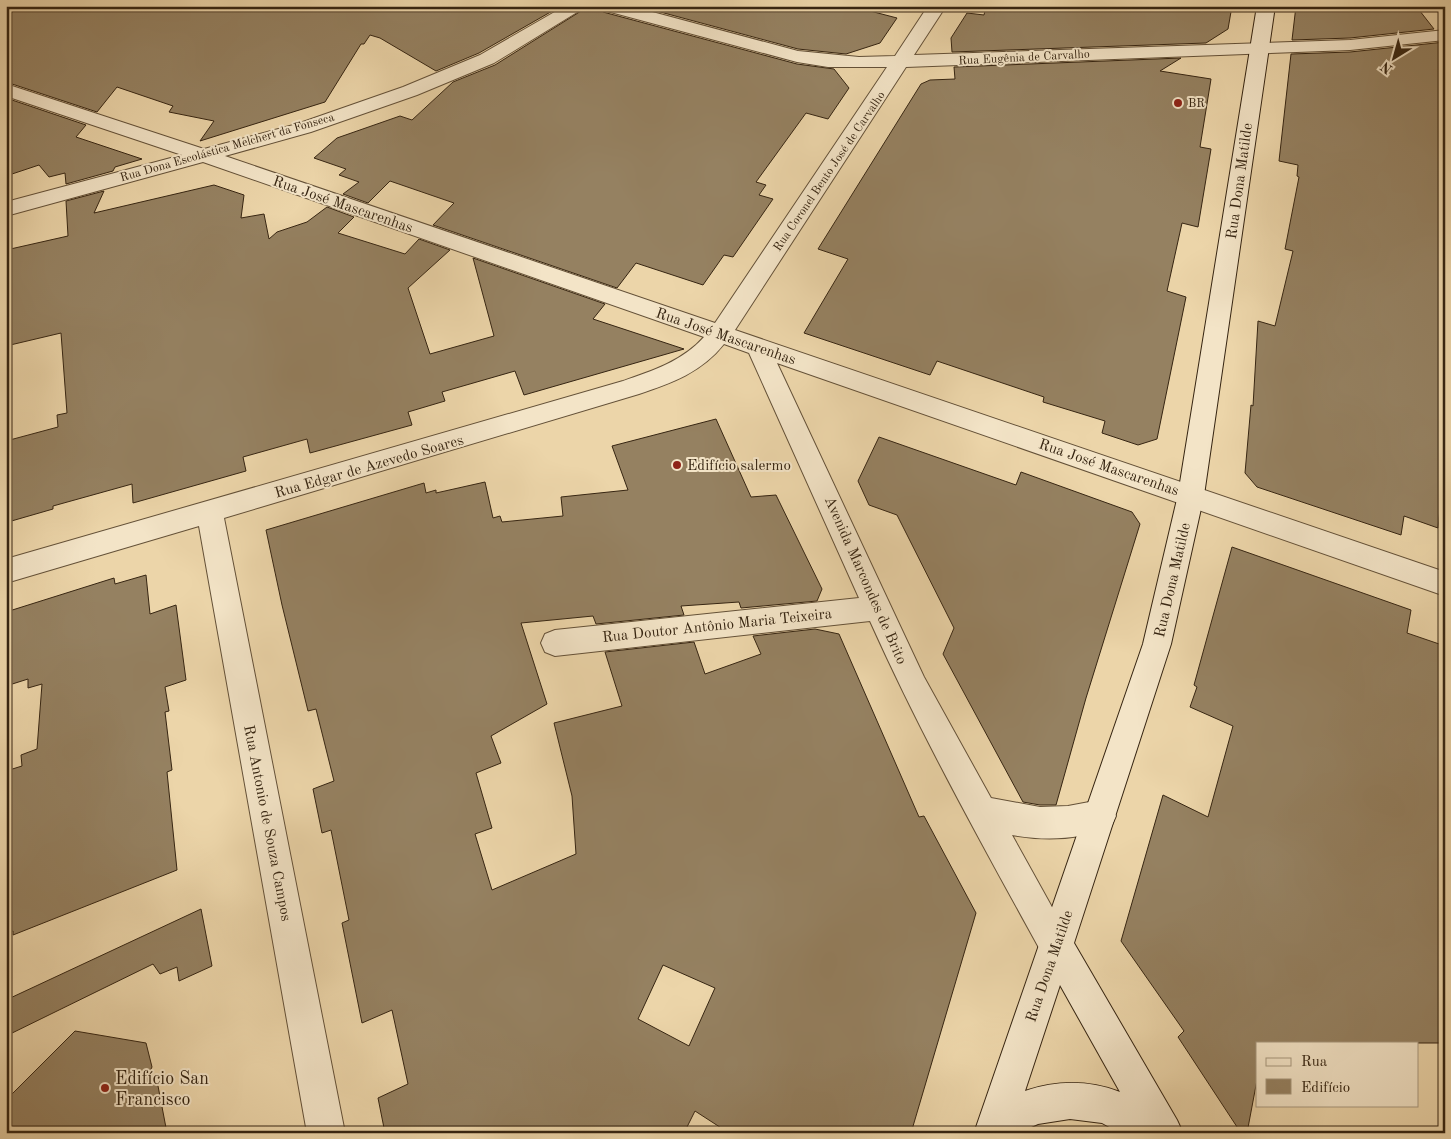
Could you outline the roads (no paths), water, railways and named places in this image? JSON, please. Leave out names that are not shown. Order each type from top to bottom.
[{"type":"street","name":"Rua Dona Escolástica Melchert da Fonseca","points":[[6,208],[304,128],[410,92],[487,59],[578,6]]},
{"type":"street","name":"Rua Eugênia de Carvalho","points":[[609,6],[797,56],[828,61],[900,62],[1259,46],[1350,45],[1441,38]]},
{"type":"street","name":"Rua Coronel Bento José de Carvalho","points":[[719,335],[936,6]]},
{"type":"street","name":"Rua Dona Matilde","points":[[993,1129],[1157,644],[1191,495],[1266,6]]},
{"type":"street","name":"Rua José Mascarenhas","points":[[6,90],[203,155],[719,335],[1191,495],[1445,584]]},
{"type":"street","name":"Rua Edgar de Azevedo Soares","points":[[6,572],[210,513],[632,386],[676,370],[700,355],[719,335]]},
{"type":"street","name":"Avenida Marcondes de Brito","points":[[758,347],[914,687],[980,811],[1164,1133]]},
{"type":"street","name":"Rua Antonio de Souza Campos","points":[[210,513],[326,1133]]},
{"type":"street","name":"Rua Doutor Antônio Maria Teixeira","points":[[555,643],[879,608]]},
{"type":"street","points":[[980,811],[1011,821],[1042,825],[1072,823],[1100,816]]},
{"type":"street","points":[[993,1129],[1014,1113],[1058,1100],[1079,1101],[1120,1110],[1149,1133]]},
{"type":"place","name":"BR","points":[[1178,103]]},
{"type":"place","name":"Edifício salermo","points":[[677,465]]},
{"type":"place","name":"Edifício San Francisco","points":[[105,1088]]}]
